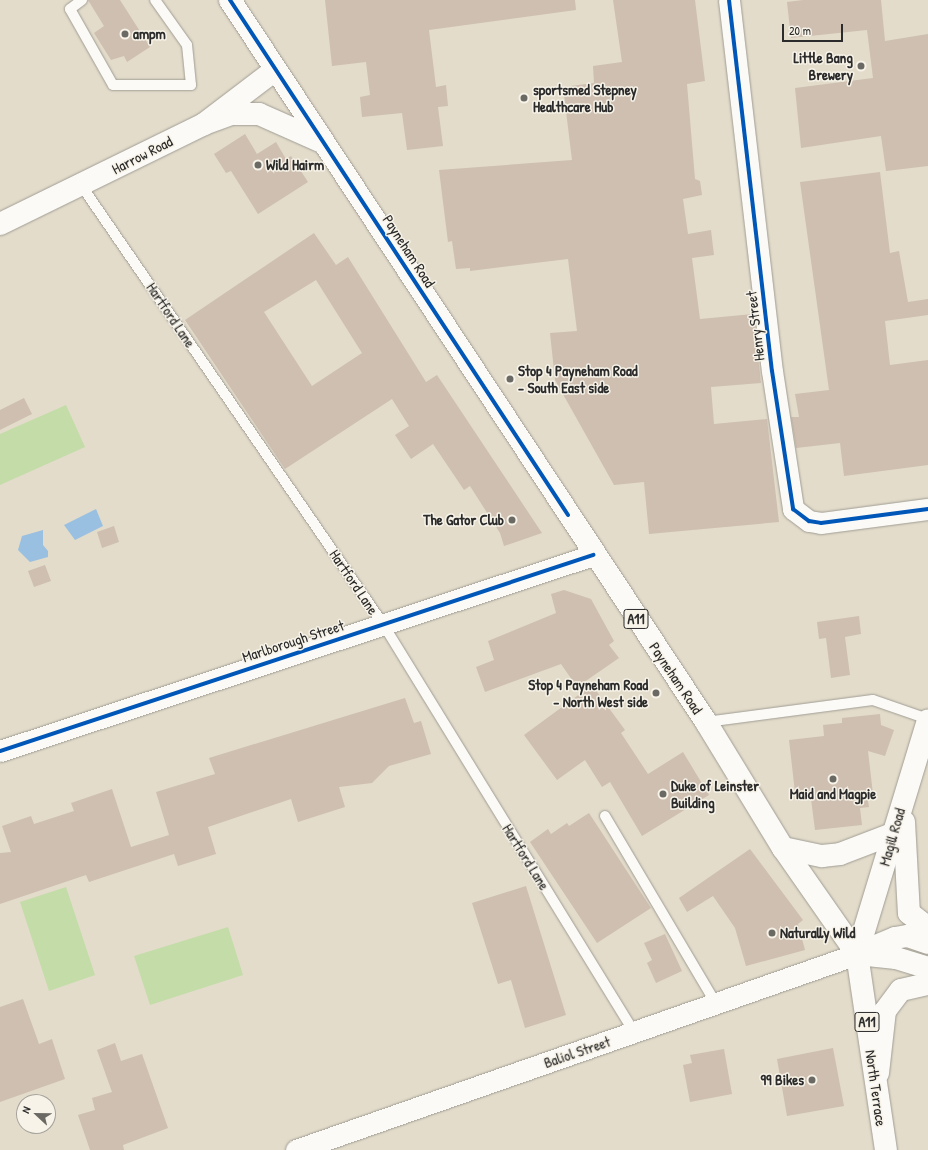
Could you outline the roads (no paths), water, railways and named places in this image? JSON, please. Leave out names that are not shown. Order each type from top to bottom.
[{"type":"main road","name":"Payneham Road","points":[[230,0],[593,555],[706,722],[783,848],[857,954]]},
{"type":"main road","name":"Harrow Road","points":[[0,224],[204,124],[275,70]]},
{"type":"main road","points":[[204,124],[232,114],[259,114],[323,142]]},
{"type":"main road","name":"Magill Road","points":[[857,954],[905,791],[926,730]]},
{"type":"main road","points":[[905,791],[902,844],[909,914],[928,928]]},
{"type":"main road","points":[[783,848],[822,856],[840,854],[892,834]]},
{"type":"main road","points":[[857,954],[896,938],[908,936],[928,942]]},
{"type":"main road","points":[[857,954],[896,958],[928,968]]},
{"type":"main road","name":"North Terrace","points":[[857,954],[886,1150]]},
{"type":"main road","points":[[876,1089],[885,1011],[902,990],[928,984]]},
{"type":"street","name":"Henry Street","points":[[729,0],[772,371],[793,509],[810,521],[821,523],[928,508]]},
{"type":"street","name":"Marlborough Street","points":[[0,751],[593,555]]},
{"type":"street","name":"Baliol Street","points":[[296,1150],[857,954]]},
{"type":"lane","points":[[82,0],[70,9],[113,85],[190,85],[188,45],[155,0]]},
{"type":"lane","name":"Hartford Lane","points":[[81,185],[383,624],[634,1032]]},
{"type":"lane","points":[[706,722],[873,700],[926,730]]},
{"type":"lane","points":[[605,816],[716,1004]]},
{"type":"water","points":[[96,509],[103,526],[75,540],[64,525]]},
{"type":"water","points":[[43,530],[43,545],[48,551],[48,557],[30,562],[18,550],[22,536]]},
{"type":"place","name":"ampm","points":[[125,34]]},
{"type":"place","name":"Little Bang Brewery","points":[[861,66]]},
{"type":"place","name":"sportsmed Stepney Healthcare Hub","points":[[524,98]]},
{"type":"place","name":"Wild Hairm","points":[[258,165]]},
{"type":"place","name":"Stop 4 Payneham Road - South East side","points":[[510,379]]},
{"type":"place","name":"The Gator Club","points":[[512,520]]},
{"type":"place","name":"Stop 4 Payneham Road - North West side","points":[[656,693]]},
{"type":"place","name":"Maid and Magpie","points":[[833,779]]},
{"type":"place","name":"Duke of Leinster Building","points":[[663,794]]},
{"type":"place","name":"Naturally Wild","points":[[772,933]]},
{"type":"place","name":"99 Bikes","points":[[812,1080]]}]
